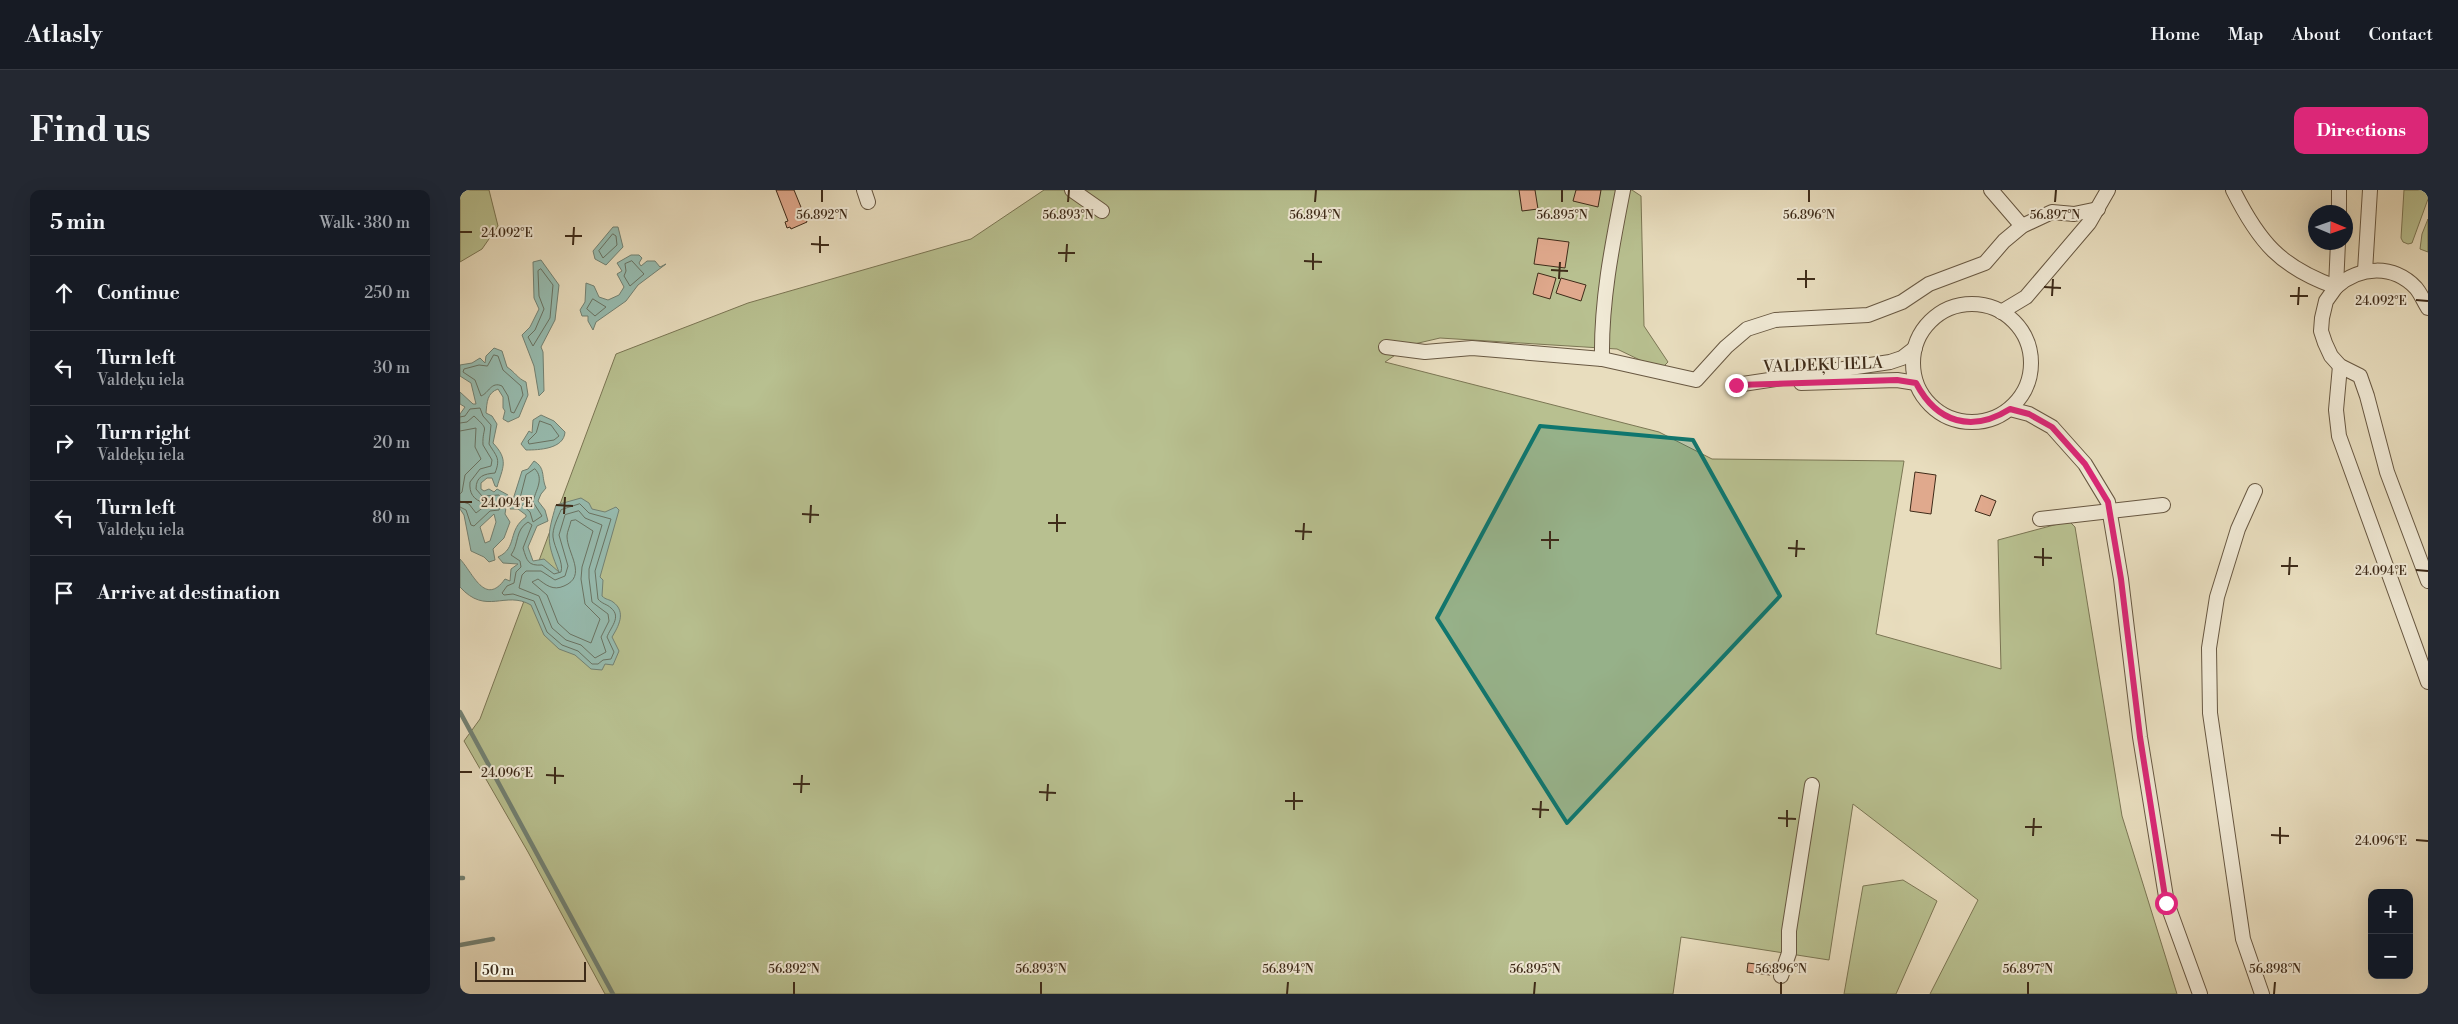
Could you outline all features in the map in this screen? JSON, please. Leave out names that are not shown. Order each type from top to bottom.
[{"type":"street","points":[[1072,190],[1102,211]]},
{"type":"street","points":[[1602,359],[1602,327],[1608,264],[1623,190]]},
{"type":"street","points":[[1991,190],[2022,226]]},
{"type":"street","points":[[2001,312],[2026,297],[2089,223],[2108,190]]},
{"type":"street","points":[[2234,190],[2258,234],[2284,262],[2313,279],[2336,287]]},
{"type":"street","points":[[2339,190],[2339,205]]},
{"type":"street","points":[[2364,271],[2370,190]]},
{"type":"street","points":[[1386,347],[1425,352],[1472,348],[1602,359],[1696,380],[1726,347],[1747,329],[1775,320],[1868,315],[1902,302],[1929,284],[1985,263],[2004,241],[2022,226],[2052,212],[2074,214],[2098,209]]},
{"type":"street","points":[[2336,287],[2338,250]]},
{"type":"street","points":[[2428,308],[2417,290],[2406,280],[2393,273],[2379,270],[2364,271],[2354,274],[2336,287],[2326,301],[2322,318],[2322,331],[2331,356],[2340,366],[2360,376],[2387,472],[2428,580]]},
{"type":"street","points":[[1972,304],[1987,306],[2001,312],[2014,321],[2023,333],[2031,359],[2027,385],[2020,398],[2010,409],[1996,418],[1981,422],[1957,420],[1935,410],[1924,398],[1916,383],[1913,366],[1915,348],[1921,334],[1930,321],[1942,312],[1956,306],[1972,304]]},
{"type":"street","name":"VALDEĶU IELA","points":[[1915,348],[1902,358],[1890,362],[1736,385],[1897,380],[1916,383]]},
{"type":"street","points":[[2340,366],[2336,410],[2338,436],[2428,682]]},
{"type":"street","points":[[2010,409],[2029,414],[2052,427],[2085,464],[2108,502],[2121,579],[2140,737],[2166,903],[2200,994]]},
{"type":"street","points":[[2255,491],[2238,529],[2219,589],[2209,648],[2210,713],[2243,939],[2262,994]]},
{"type":"street","points":[[2040,519],[2163,505]]},
{"type":"street","points":[[1781,976],[1789,953],[1788,931],[1812,784]]},
{"type":"highlighted area","points":[[1540,426],[1693,440],[1780,596],[1567,823],[1437,618]]},
{"type":"green space","points":[[460,190],[489,190],[498,226],[482,249],[460,262]]},
{"type":"green space","points":[[1044,190],[1632,190],[1641,196],[1644,326],[1668,362],[1664,366],[1642,361],[1617,349],[1440,338],[1410,345],[1385,362],[1659,432],[1712,459],[1904,461],[1876,634],[2001,669],[1998,540],[2069,521],[2075,527],[2122,816],[2177,994],[1930,994],[1978,900],[1853,804],[1829,960],[1681,937],[1673,994],[605,994],[528,852],[464,741],[480,719],[616,354],[748,303],[971,239]]},
{"type":"green space","points":[[2404,190],[2428,190],[2428,199],[2412,243],[2408,244],[2403,242],[2401,238]]},
{"type":"green space","points":[[2428,219],[2428,252],[2420,249],[2422,234]]},
{"type":"green space","points":[[1903,880],[1937,901],[1896,994],[1844,994],[1863,886]]},
{"type":"water","points":[[613,227],[618,227],[623,247],[606,265],[595,259],[593,251]]},
{"type":"water","points":[[631,255],[639,255],[642,258],[639,263],[641,266],[647,261],[655,261],[660,267],[666,264],[638,285],[626,301],[596,322],[593,330],[588,321],[588,316],[582,316],[580,310],[585,302],[586,283],[594,286],[599,297],[608,300],[619,295],[624,287],[617,274],[622,271],[617,263]]},
{"type":"water","points":[[541,260],[559,285],[555,320],[541,347],[543,352],[544,391],[539,396],[534,366],[522,335],[530,327],[539,309],[534,298],[533,262]]},
{"type":"water","points":[[494,348],[502,351],[507,367],[526,382],[528,395],[519,417],[508,422],[503,419],[505,411],[503,408],[503,397],[498,389],[490,395],[487,402],[486,413],[492,416],[497,424],[493,443],[501,454],[503,464],[497,487],[492,478],[487,478],[481,483],[481,489],[484,491],[489,489],[494,492],[497,489],[508,495],[505,514],[510,522],[504,538],[493,549],[495,560],[489,562],[484,557],[471,551],[464,515],[460,509],[460,414],[465,407],[460,404],[460,392],[473,404],[476,404],[471,383],[460,376],[460,365],[472,363],[480,358],[485,363],[486,356]],"holes":[[[494,514],[496,522],[490,541],[485,543],[480,527]]]},
{"type":"water","points":[[541,415],[554,421],[565,432],[564,438],[556,445],[550,447],[526,450],[521,444],[529,431],[532,433],[533,420]]},
{"type":"water","points":[[534,461],[543,473],[546,488],[538,501],[545,510],[548,521],[537,526],[528,547],[533,561],[544,559],[559,572],[549,538],[556,505],[581,498],[589,503],[592,509],[605,512],[616,507],[619,510],[600,577],[603,580],[602,596],[613,602],[620,610],[620,620],[612,637],[619,651],[613,665],[605,664],[602,670],[591,669],[575,655],[559,649],[544,635],[531,605],[513,600],[478,600],[460,587],[460,559],[485,589],[491,590],[498,587],[505,579],[510,581],[511,569],[518,564],[503,563],[498,557],[508,549],[516,527],[526,517],[518,509],[510,509],[522,471],[528,469]]},
{"type":"building","points":[[776,190],[794,190],[807,222],[791,229],[790,227],[787,228],[785,222],[788,221]]},
{"type":"building","points":[[1519,190],[1535,190],[1538,209],[1522,211]]},
{"type":"building","points":[[1576,190],[1601,190],[1598,207],[1573,201]]},
{"type":"building","points":[[1538,238],[1569,242],[1565,268],[1534,264]]},
{"type":"building","points":[[1538,273],[1556,278],[1550,299],[1533,294]]},
{"type":"building","points":[[1561,278],[1586,285],[1581,301],[1556,293]]},
{"type":"building","points":[[1915,472],[1936,475],[1931,514],[1910,511]]},
{"type":"building","points":[[1981,495],[1996,501],[1990,516],[1975,511]]},
{"type":"building","points":[[1748,963],[1771,966],[1770,975],[1747,972]]},
{"type":"waterway","points":[[460,712],[613,994]]},
{"type":"waterway","points":[[460,945],[493,939]]},
{"type":"route","points":[[1736,385],[1897,380],[1916,383],[1924,398],[1935,410],[1949,418],[1965,422],[1981,422],[1996,418],[2010,409],[2029,414],[2052,427],[2085,464],[2108,502],[2121,579],[2140,737],[2166,903]]}]
